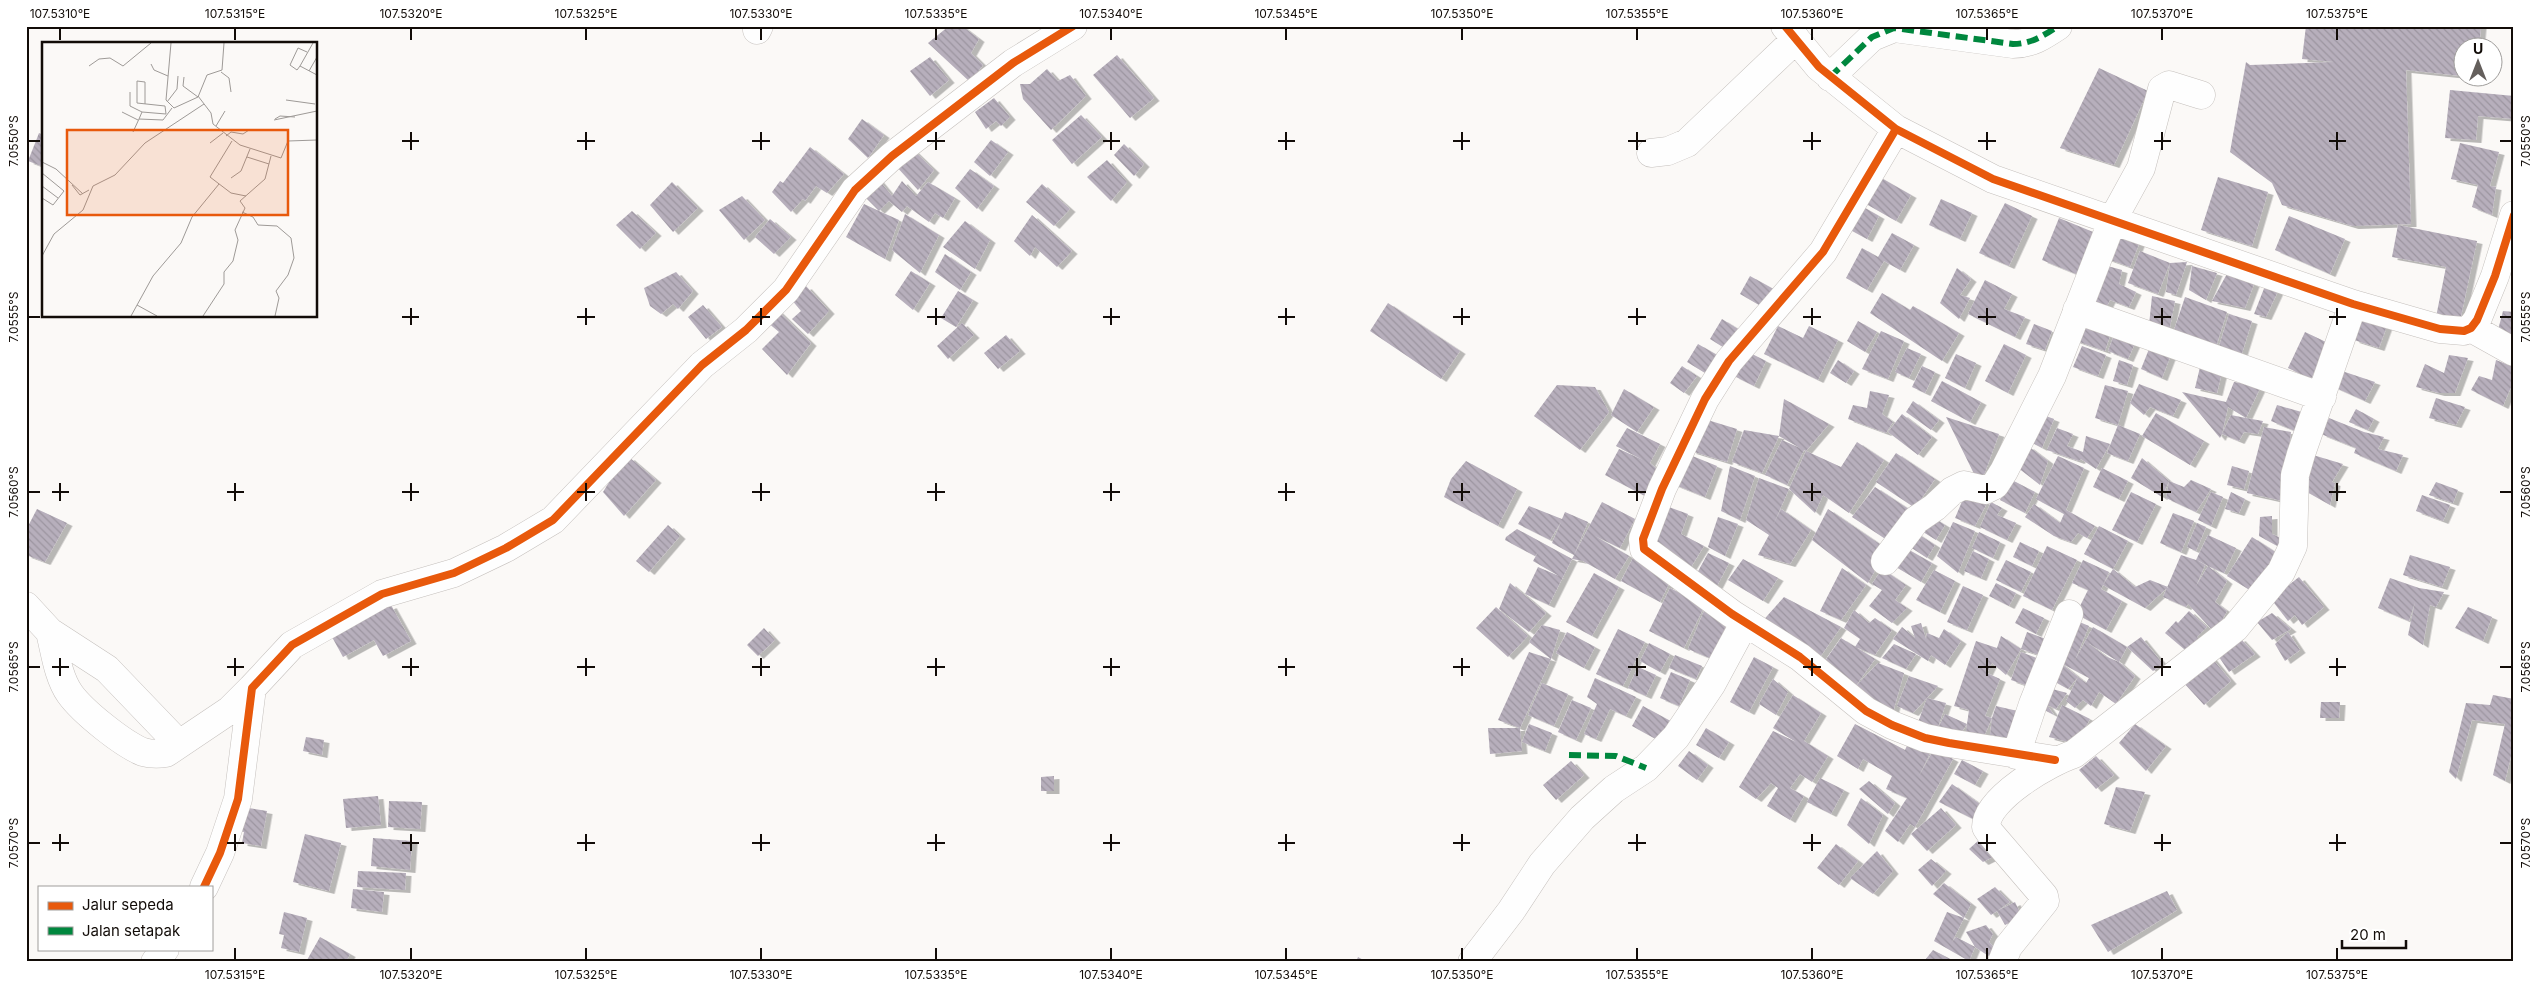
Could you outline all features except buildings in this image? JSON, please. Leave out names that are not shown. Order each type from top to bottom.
[{"type":"street","points":[[50,632],[59,668],[70,694],[103,727],[143,752],[166,753],[178,743],[230,710],[292,645],[382,594],[454,573],[506,548],[553,520],[702,365],[746,330],[786,290],[855,190],[892,156],[1012,63],[1073,26]]},
{"type":"street","points":[[1830,77],[1872,37],[1894,28],[2025,44],[2039,39],[2058,26]]},
{"type":"street","points":[[1651,153],[1668,151],[1687,143],[1790,33],[1830,77],[1896,129],[1993,179],[2113,219],[2352,304],[2440,329],[2455,331],[2471,328],[2514,352]]},
{"type":"street","points":[[1885,561],[1916,520],[1935,507],[1952,491],[1964,485],[1985,490],[1995,484],[2004,471],[2052,376],[2113,219],[2141,168],[2165,85],[2200,95]]},
{"type":"street","points":[[1896,129],[1823,252],[1729,361],[1705,399],[1662,489],[1643,539],[1646,552],[1745,622],[1800,657],[1866,711],[1892,725],[1926,738],[2056,760]]},
{"type":"street","points":[[2471,328],[2477,320],[2496,276],[2514,215]]},
{"type":"street","points":[[2009,957],[2043,906],[2045,898],[1990,833],[1986,821],[1994,808],[2032,774],[2056,760],[2074,754],[2235,628],[2281,572],[2293,546],[2296,475],[2352,304]]},
{"type":"street","points":[[2077,310],[2322,397]]},
{"type":"street","points":[[26,606],[50,632],[107,669],[178,743]]},
{"type":"street","points":[[2016,754],[2033,704],[2070,614]]},
{"type":"street","points":[[1472,962],[1511,911],[1542,864],[1582,818],[1614,788],[1646,768],[1676,737],[1711,685],[1745,622]]},
{"type":"street","points":[[204,886],[220,853],[238,799],[252,688]]},
{"type":"street","points":[[155,962],[164,950]]},
{"type":"marked path","points":[[1830,77],[1872,37],[1894,28],[2019,44],[2042,36],[2058,26]]},
{"type":"marked path","points":[[1569,755],[1616,756],[1646,768]]},
{"type":"cycle path","points":[[204,886],[220,853],[238,799],[252,688],[292,645],[382,594],[454,573],[506,548],[553,520],[702,365],[746,330],[786,290],[855,190],[892,156],[1013,63],[1073,26]]},
{"type":"cycle path","points":[[1785,26],[1819,67],[1896,129],[1993,179],[2353,304],[2440,329],[2464,331],[2471,328],[2477,320],[2495,276],[2514,215]]},
{"type":"cycle path","points":[[1896,129],[1823,252],[1729,361],[1705,399],[1662,489],[1643,539],[1644,549],[1732,614],[1800,657],[1866,711],[1892,725],[1925,738],[2055,760]]}]
